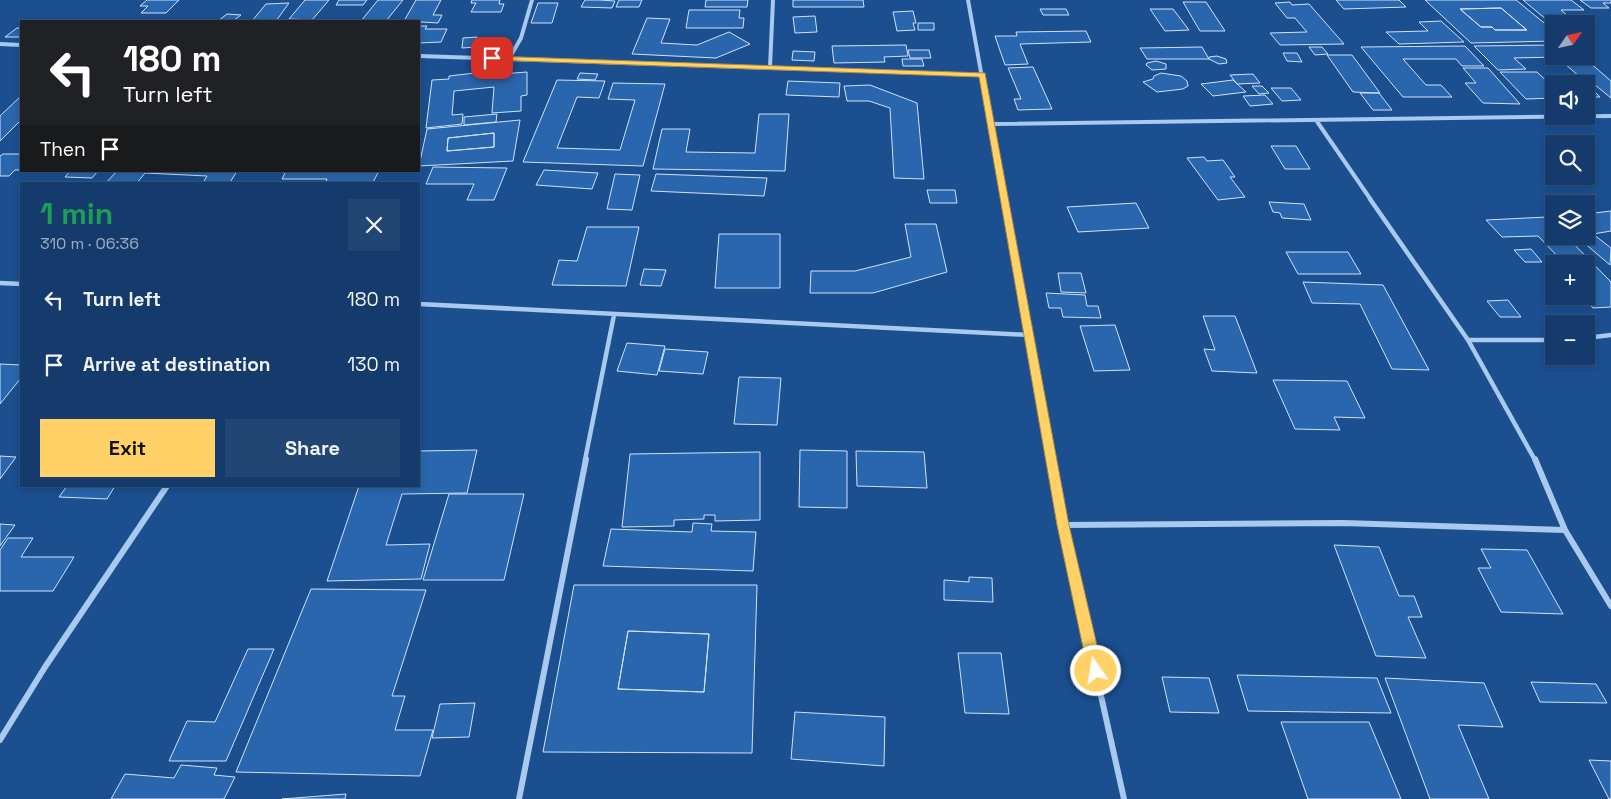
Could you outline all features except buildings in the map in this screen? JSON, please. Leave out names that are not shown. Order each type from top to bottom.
[{"type":"street","points":[[510,59],[521,38],[532,0]]},
{"type":"street","points":[[770,67],[773,0]]},
{"type":"street","points":[[968,0],[1063,525],[1124,799]]},
{"type":"street","points":[[0,44],[20,45]]},
{"type":"street","points":[[420,56],[982,75]]},
{"type":"street","points":[[991,124],[1611,116]]},
{"type":"street","points":[[1316,120],[1468,340],[1534,456],[1564,530],[1611,606]]},
{"type":"street","points":[[0,283],[20,284]]},
{"type":"street","points":[[420,304],[1029,335]]},
{"type":"street","points":[[519,799],[614,315]]},
{"type":"street","points":[[1595,337],[1611,335]]},
{"type":"street","points":[[1468,340],[1545,340]]},
{"type":"street","points":[[0,740],[45,666],[166,487]]},
{"type":"street","points":[[1063,525],[1343,523],[1564,530]]},
{"type":"route","points":[[492,58],[982,75],[1063,525],[1096,671]]}]
